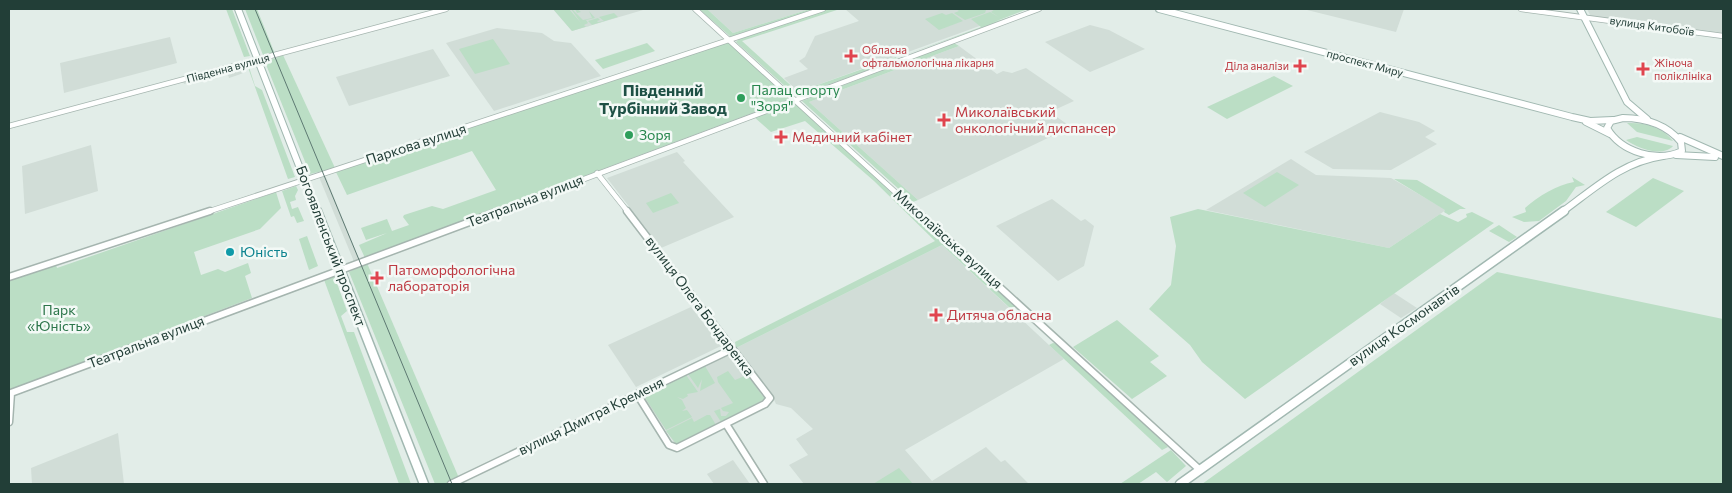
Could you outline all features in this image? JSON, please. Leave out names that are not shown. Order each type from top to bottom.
[{"type":"main road","name":"Богоявленський проспект","points":[[238,9],[424,484]]},
{"type":"main road","name":"проспект Миру","points":[[1159,9],[1572,117],[1599,121],[1631,118],[1652,122]]},
{"type":"main road","points":[[1580,9],[1627,102],[1652,122],[1701,148],[1723,157]]},
{"type":"main road","points":[[1610,134],[1607,126],[1627,110],[1627,102]]},
{"type":"main road","name":"проспект Миру","points":[[1572,117],[1610,134],[1621,143],[1641,152],[1663,156]]},
{"type":"main road","points":[[1674,133],[1683,147],[1682,151],[1674,155]]},
{"type":"main road","points":[[1621,143],[1629,154],[1630,160],[1628,165]]},
{"type":"main road","points":[[1663,156],[1723,157]]},
{"type":"main road","name":"вулиця Космонавтів","points":[[1180,484],[1628,165],[1643,159],[1663,156]]},
{"type":"street","name":"Південна вулиця","points":[[9,126],[446,9]]},
{"type":"street","name":"Миколаївська вулиця","points":[[695,9],[1200,470]]},
{"type":"street","name":"Паркова вулиця","points":[[9,277],[823,9]]},
{"type":"street","name":"Театральна вулиця","points":[[9,422],[11,393],[1039,9]]},
{"type":"street","name":"вулиця Китобоїв","points":[[1521,9],[1723,36]]},
{"type":"street","name":"вулиця Олега Бондаренка","points":[[597,173],[690,291],[770,398],[765,404],[678,448],[673,447],[637,394]]},
{"type":"street","name":"вулиця Дмитра Кременя","points":[[451,484],[732,349]]},
{"type":"street","points":[[726,424],[764,484]]},
{"type":"shaded area","points":[[553,9],[642,9],[643,10],[572,31]]},
{"type":"shaded area","points":[[707,9],[810,9],[733,33]]},
{"type":"shaded area","points":[[845,9],[1026,9],[798,92],[784,78],[808,69],[799,61],[805,57],[815,36],[859,21]]},
{"type":"shaded area","points":[[1303,9],[1404,9],[1396,32]]},
{"type":"shaded area","points":[[1587,9],[1723,9],[1723,35],[1591,17]]},
{"type":"shaded area","points":[[1090,25],[1109,30],[1145,49],[1090,72],[1045,42]]},
{"type":"shaded area","points":[[497,28],[542,33],[554,41],[571,43],[601,76],[494,111],[446,43]]},
{"type":"shaded area","points":[[170,37],[177,63],[64,93],[60,63]]},
{"type":"shaded area","name":"Миколаївський онкологічний диспансер","points":[[959,46],[997,74],[1003,71],[1012,73],[1026,68],[1074,101],[1050,112],[1071,127],[918,200],[809,102]]},
{"type":"shaded area","points":[[433,49],[450,76],[349,106],[336,77]]},
{"type":"shaded area","points":[[241,65],[243,73],[229,78],[228,75],[223,73],[184,84],[183,81]]},
{"type":"shaded area","points":[[1380,112],[1419,122],[1435,131],[1425,137],[1437,144],[1391,170],[1333,169],[1304,152]]},
{"type":"shaded area","points":[[91,145],[98,191],[25,214],[22,166]]},
{"type":"shaded area","points":[[677,152],[685,161],[683,162],[734,217],[661,248],[607,178]]},
{"type":"shaded area","points":[[1291,159],[1316,175],[1391,178],[1446,210],[1389,248],[1206,210]]},
{"type":"shaded area","points":[[325,175],[453,484],[446,484],[319,177]]},
{"type":"shaded area","points":[[1052,199],[1081,221],[1085,219],[1094,226],[1084,266],[1058,281],[996,226]]},
{"type":"shaded area","points":[[942,245],[1064,359],[905,450],[932,481],[986,447],[1001,462],[1005,460],[1029,484],[804,484],[789,465],[808,455],[796,439],[813,429],[791,408],[776,404],[770,391],[736,348]]},
{"type":"shaded area","points":[[1394,293],[1417,308],[1401,318],[1380,304]]},
{"type":"shaded area","points":[[691,307],[721,346],[636,387],[608,345]]},
{"type":"shaded area","points":[[731,353],[766,399],[677,445],[675,444],[643,396]]},
{"type":"shaded area","points":[[118,433],[124,484],[32,484],[31,468]]},
{"type":"shaded area","points":[[733,460],[750,484],[714,484],[707,474]]},
{"type":"green space","points":[[226,9],[232,9],[250,56],[244,57]]},
{"type":"green space","points":[[245,9],[257,9],[275,54],[263,55]]},
{"type":"green space","points":[[553,9],[569,9],[581,23],[571,9],[575,9],[573,10],[583,20],[592,18],[589,11],[595,18],[586,20],[588,23],[584,25],[586,27],[572,31]]},
{"type":"green space","points":[[699,9],[707,9],[733,33],[810,9],[819,9],[731,37]]},
{"type":"green space","points":[[829,9],[840,9],[742,41],[798,92],[896,57],[897,60],[796,96],[736,42],[740,38]]},
{"type":"green space","points":[[956,9],[986,10],[985,13],[965,20],[954,13],[959,11]]},
{"type":"green space","points":[[995,9],[1028,9],[994,22],[1034,9],[902,56],[981,27],[971,19],[990,12],[1000,18],[991,12]]},
{"type":"green space","points":[[614,13],[618,17],[592,25],[588,21],[598,18],[600,20],[598,22],[604,21],[599,17]]},
{"type":"green space","points":[[942,13],[946,15],[952,13],[963,21],[939,30],[925,19]]},
{"type":"green space","points":[[493,39],[510,64],[475,74],[459,49]]},
{"type":"green space","points":[[647,43],[655,51],[603,69],[595,60]]},
{"type":"green space","points":[[729,43],[790,99],[365,258],[359,245],[387,233],[366,240],[361,228],[387,219],[392,231],[409,225],[403,217],[404,215],[432,206],[443,209],[496,190],[472,151],[347,195],[336,172]]},
{"type":"green space","points":[[954,43],[959,46],[809,102],[918,200],[913,202],[802,101]]},
{"type":"green space","points":[[283,55],[335,168],[310,174],[265,62]]},
{"type":"green space","points":[[252,61],[254,66],[249,67],[255,86],[262,90],[295,177],[288,179],[246,62]]},
{"type":"green space","points":[[1274,76],[1293,86],[1227,119],[1207,107]]},
{"type":"green space","points":[[789,104],[797,105],[1016,306],[1011,309],[942,245],[736,348],[735,342],[935,241],[874,181],[805,121],[771,132],[754,117]]},
{"type":"green space","points":[[1627,123],[1640,123],[1652,126],[1664,132],[1673,141],[1637,132]]},
{"type":"green space","points":[[1637,137],[1673,146],[1668,150],[1656,151],[1643,149],[1626,140]]},
{"type":"green space","points":[[1277,172],[1299,185],[1265,207],[1243,193]]},
{"type":"green space","points":[[1572,177],[1585,185],[1576,187],[1566,201],[1539,221],[1524,222],[1512,217],[1526,212],[1525,208],[1548,192],[1574,182]]},
{"type":"green space","points":[[1653,178],[1684,191],[1636,227],[1606,212]]},
{"type":"green space","points":[[1394,179],[1417,180],[1466,209],[1460,209],[1449,215],[1444,212],[1445,210]]},
{"type":"green space","points":[[296,186],[298,190],[295,196],[296,200],[290,202],[292,209],[298,207],[304,221],[297,223],[294,216],[291,217],[282,191]]},
{"type":"green space","name":"Парк «Юність»","points":[[276,192],[281,208],[260,229],[194,252],[201,275],[218,269],[225,272],[248,263],[251,273],[245,276],[252,298],[9,390],[9,280],[56,265],[57,268]]},
{"type":"green space","points":[[671,193],[679,203],[653,213],[646,203]]},
{"type":"green space","points":[[1198,209],[1389,248],[1440,214],[1458,222],[1467,217],[1466,214],[1472,212],[1494,223],[1245,399],[1202,362],[1190,345],[1149,309],[1171,285],[1176,246],[1170,217]]},
{"type":"green space","points":[[1499,225],[1517,237],[1509,242],[1489,231]]},
{"type":"green space","points":[[307,236],[318,266],[309,270],[299,239]]},
{"type":"green space","points":[[367,263],[459,478],[445,484],[435,484],[349,272]]},
{"type":"green space","points":[[1497,272],[1723,319],[1723,484],[1202,484]]},
{"type":"green space","points":[[334,275],[347,311],[341,316],[347,332],[354,332],[411,484],[399,484],[323,277]]},
{"type":"green space","points":[[1117,320],[1159,356],[1150,362],[1167,376],[1132,399],[1073,347]]},
{"type":"green space","points":[[1053,343],[1059,344],[1168,447],[1162,450],[1049,345]]},
{"type":"green space","points":[[705,366],[715,383],[700,391],[702,379],[698,388],[688,374]]},
{"type":"green space","points":[[728,371],[735,380],[747,375],[765,399],[721,422],[714,411],[720,409],[721,416],[726,416],[729,412],[723,411],[721,408],[733,403],[718,382],[717,377]]},
{"type":"green space","points":[[686,375],[698,392],[687,394],[688,396],[683,399],[677,397],[682,400],[686,408],[682,411],[687,410],[692,417],[666,430],[644,396]]},
{"type":"green space","points":[[710,415],[716,425],[677,445],[666,431],[692,418],[694,422]]},
{"type":"green space","points":[[1171,450],[1186,466],[1167,482],[1156,472],[1138,484],[1120,484]]},
{"type":"green space","points":[[899,468],[913,484],[873,484]]},
{"type":"tram line","points":[[255,9],[452,484]]},
{"type":"place","name":"Обласна офтальмологічна лікарня","points":[[851,56]]},
{"type":"place","name":"Діла аналізи","points":[[1300,66]]},
{"type":"place","name":"Жіноча поліклініка","points":[[1643,69]]},
{"type":"place","name":"Палац спорту \"Зоря\"","points":[[741,98]]},
{"type":"place","name":"Миколаївський онкологічний диспансер","points":[[944,120]]},
{"type":"place","name":"Зоря","points":[[629,135]]},
{"type":"place","name":"Медичний кабінет","points":[[781,137]]},
{"type":"place","name":"Юність","points":[[230,252]]},
{"type":"place","name":"Патоморфологічна лабораторія","points":[[377,278]]},
{"type":"place","name":"Дитяча обласна","points":[[936,315]]},
{"type":"district","name":"Південний Турбінний Завод","points":[[663,99]]}]
